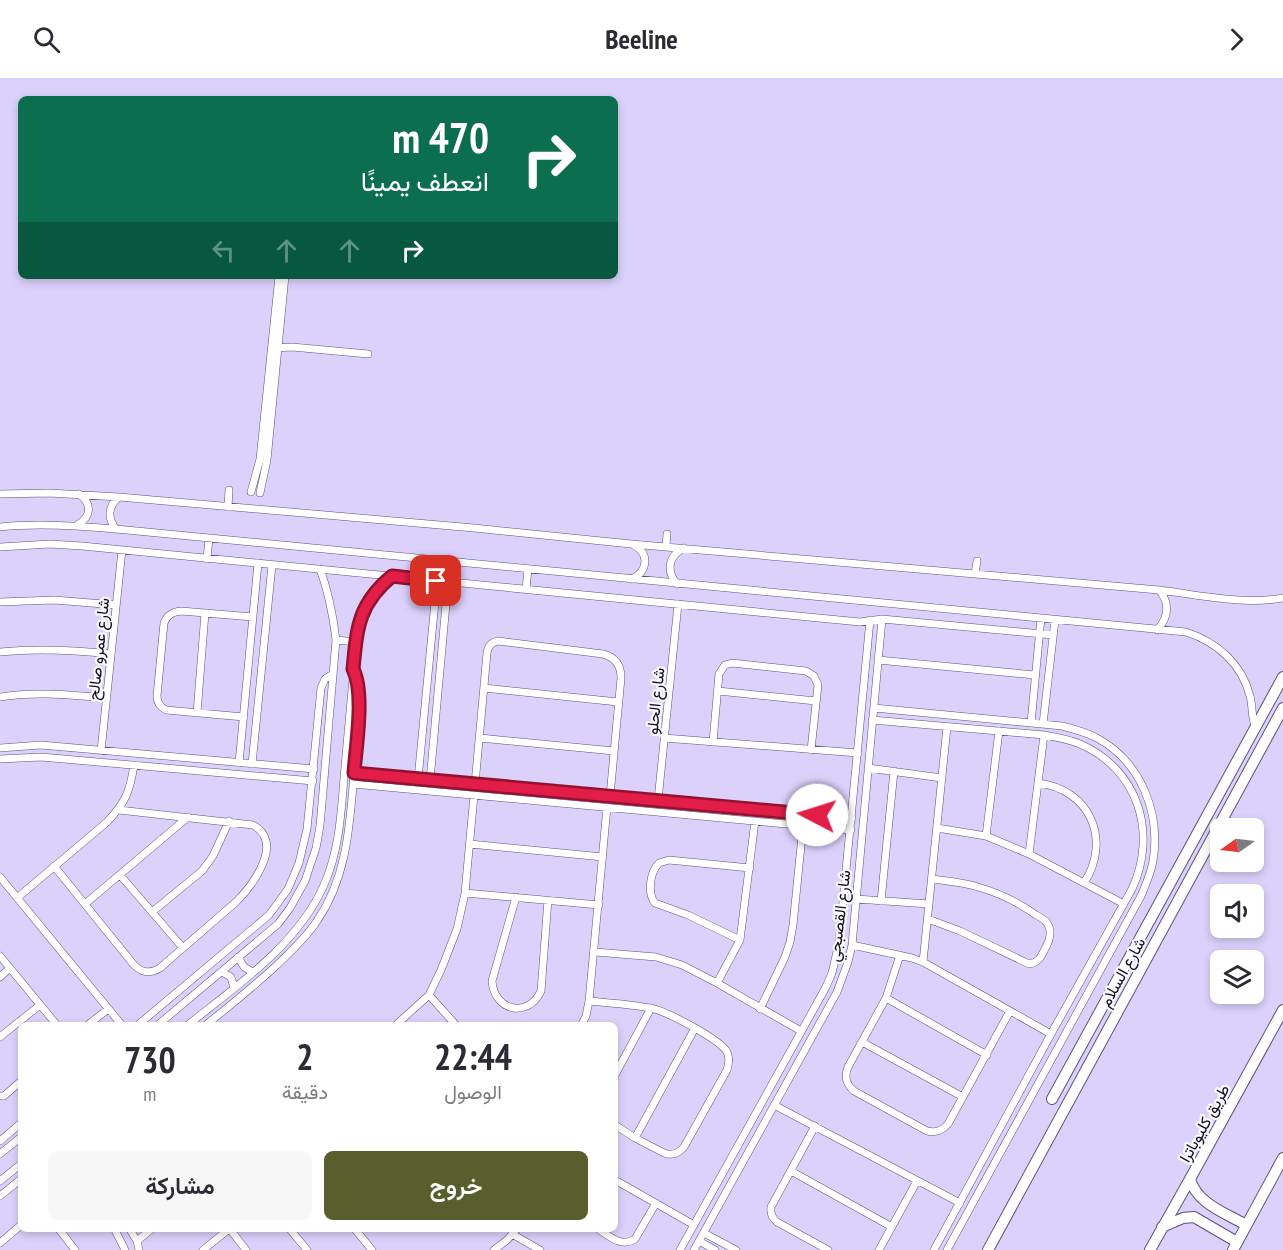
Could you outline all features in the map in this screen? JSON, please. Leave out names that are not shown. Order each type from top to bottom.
[{"type":"main road","name":"شارع السلام","points":[[1052,1099],[1283,677]]},
{"type":"main road","name":"شارع السلام","points":[[988,1250],[1283,708]]},
{"type":"main road","name":"طريق كليوباترا","points":[[1150,1250],[1283,1010]]},
{"type":"main road","points":[[1162,1227],[1183,1218],[1194,1217],[1235,1246],[1283,1158]]},
{"type":"main road","points":[[1190,1179],[1200,1198],[1246,1225]]},
{"type":"street","points":[[260,493],[267,460],[279,279]]},
{"type":"street","points":[[251,492],[260,459],[285,279]]},
{"type":"street","points":[[275,348],[292,347],[368,354]]},
{"type":"street","points":[[228,507],[229,490]]},
{"type":"street","points":[[0,494],[49,493],[119,497],[975,573],[1241,600],[1261,601],[1283,598]]},
{"type":"street","points":[[75,526],[85,521],[89,511],[86,501],[78,494]]},
{"type":"street","points":[[116,528],[112,524],[110,512],[111,506],[119,497]]},
{"type":"street","points":[[0,527],[36,525],[116,528],[1186,632],[1217,647],[1235,664],[1246,684],[1252,705],[1253,723],[1256,728]]},
{"type":"street","points":[[666,546],[667,534]]},
{"type":"street","points":[[207,558],[209,538]]},
{"type":"street","points":[[0,547],[50,544],[122,550],[860,622],[882,619],[1053,635]]},
{"type":"street","points":[[631,544],[638,547],[645,561],[644,569],[639,576],[632,579]]},
{"type":"street","points":[[677,584],[672,578],[670,564],[677,551],[684,548]]},
{"type":"street","name":"شارع عمرو صالح","points":[[101,751],[122,550]]},
{"type":"street","points":[[975,573],[977,561]]},
{"type":"street","points":[[239,763],[258,563]]},
{"type":"street","points":[[252,764],[272,565]]},
{"type":"street","points":[[156,1011],[162,1022],[278,924],[299,895],[311,867],[320,826],[336,640],[330,599],[320,569]]},
{"type":"street","points":[[526,589],[528,569]]},
{"type":"street","points":[[192,1022],[278,949],[306,918],[324,886],[340,824],[359,622],[367,603],[379,587],[392,576]]},
{"type":"street","points":[[418,779],[436,581]]},
{"type":"street","points":[[430,780],[448,582]]},
{"type":"street","points":[[1157,630],[1167,610],[1167,603],[1159,590]]},
{"type":"street","points":[[0,602],[54,600],[116,605]]},
{"type":"street","name":"شارع الحلو","points":[[658,801],[678,604]]},
{"type":"street","points":[[244,717],[163,709],[158,703],[157,696],[164,623],[172,613],[253,617]]},
{"type":"street","points":[[197,713],[205,613]]},
{"type":"street","points":[[1031,723],[1041,618]]},
{"type":"street","name":"شارع القصبجي","points":[[694,1250],[837,992],[848,963],[852,945],[882,619]]},
{"type":"street","name":"شارع القصبجي","points":[[680,1250],[826,987],[837,958],[870,620]]},
{"type":"street","points":[[1043,724],[1054,620]]},
{"type":"street","points":[[336,640],[356,642]]},
{"type":"street","points":[[476,784],[487,649],[491,643],[498,641],[609,656],[616,661],[621,671],[610,796]]},
{"type":"street","points":[[867,648],[879,649]]},
{"type":"street","points":[[0,652],[52,649],[111,654]]},
{"type":"street","points":[[878,660],[1035,675]]},
{"type":"street","points":[[712,742],[719,674],[725,665],[732,663],[810,673],[818,685],[811,750]]},
{"type":"street","points":[[209,1022],[259,981],[304,939],[317,922],[336,885],[343,866],[350,825],[359,690],[353,669]]},
{"type":"street","points":[[142,1022],[269,915],[294,876],[304,846],[308,824],[321,688],[325,680],[333,674]]},
{"type":"street","points":[[484,688],[618,702]]},
{"type":"street","points":[[718,691],[816,701]]},
{"type":"street","points":[[0,696],[30,694],[106,698]]},
{"type":"street","points":[[874,708],[1062,726],[1080,731],[1098,739],[1127,762],[1138,777],[1149,802],[1154,825],[1155,845],[1142,896],[947,1250]]},
{"type":"street","points":[[873,720],[1044,735],[1072,741],[1094,751],[1118,771],[1135,798],[1143,829],[1144,845],[1138,877],[934,1250]]},
{"type":"street","points":[[923,962],[947,726]]},
{"type":"street","points":[[986,836],[999,731]]},
{"type":"street","points":[[1029,854],[1044,735]]},
{"type":"street","points":[[480,738],[614,751]]},
{"type":"street","points":[[664,738],[858,753]]},
{"type":"street","points":[[0,748],[41,745],[314,769]]},
{"type":"street","points":[[0,759],[41,757],[313,781]]},
{"type":"street","points":[[179,769],[180,758]]},
{"type":"street","points":[[17,898],[119,810],[128,796],[134,765]]},
{"type":"street","points":[[294,779],[295,768]]},
{"type":"street","points":[[868,768],[942,777]]},
{"type":"street","points":[[880,901],[894,771]]},
{"type":"street","points":[[354,773],[852,818]]},
{"type":"street","points":[[374,775],[374,785]]},
{"type":"street","points":[[353,783],[851,830]]},
{"type":"street","points":[[1038,783],[1057,786],[1074,796],[1087,810],[1095,828],[1097,847],[1093,866],[1083,883]]},
{"type":"street","points":[[547,802],[548,790]]},
{"type":"street","points":[[399,1022],[429,995],[457,929],[465,893],[474,795]]},
{"type":"street","points":[[583,1022],[589,1001],[595,952],[608,807]]},
{"type":"street","points":[[54,866],[134,965],[143,972],[155,971],[236,902],[254,881],[264,860],[268,841],[260,828],[253,825],[119,810]]},
{"type":"street","points":[[85,904],[188,817]]},
{"type":"street","points":[[835,829],[836,817]]},
{"type":"street","points":[[152,912],[202,871],[213,855],[229,821]]},
{"type":"street","points":[[717,983],[740,940],[755,821]]},
{"type":"street","points":[[308,824],[320,826]]},
{"type":"street","points":[[340,824],[350,825]]},
{"type":"street","points":[[760,1008],[790,942],[803,826]]},
{"type":"street","points":[[937,828],[986,836],[1029,854],[1124,904]]},
{"type":"street","points":[[470,844],[603,857]]},
{"type":"street","points":[[740,940],[688,915],[655,903],[650,894],[652,872],[659,863],[669,860],[750,868]]},
{"type":"street","points":[[848,862],[860,863]]},
{"type":"street","points":[[120,875],[183,948]]},
{"type":"street","points":[[0,877],[119,1022]]},
{"type":"street","points":[[928,919],[960,931],[1029,964],[1037,962],[1050,936],[1047,922],[1004,896],[967,884],[932,879]]},
{"type":"street","points":[[465,893],[599,905]]},
{"type":"street","points":[[516,897],[492,981],[496,997],[502,1003],[518,1008],[534,1002],[541,991],[548,900]]},
{"type":"street","points":[[856,899],[929,904]]},
{"type":"street","points":[[294,932],[304,939]]},
{"type":"street","points":[[852,945],[923,962],[1051,1034]]},
{"type":"street","points":[[595,952],[669,960],[717,983],[801,1031]]},
{"type":"street","points":[[900,955],[886,998],[845,1077],[850,1087],[927,1131],[933,1132],[948,1124],[1010,1011]]},
{"type":"street","points":[[1096,955],[1106,961]]},
{"type":"street","points":[[0,956],[54,1022]]},
{"type":"street","points":[[238,957],[244,967],[253,972]]},
{"type":"street","points":[[0,977],[10,968]]},
{"type":"street","points":[[222,972],[231,977],[234,988]]},
{"type":"street","points":[[429,995],[452,1022]]},
{"type":"street","points":[[886,998],[987,1055]]},
{"type":"street","points":[[589,1001],[651,1008],[664,1012],[695,1028],[727,1052],[729,1064],[684,1147],[677,1153],[668,1154],[618,1127]]},
{"type":"street","points":[[19,1022],[40,1005]]},
{"type":"street","points":[[618,1069],[651,1008]]},
{"type":"street","points":[[92,1022],[108,1009]]},
{"type":"street","points":[[0,1037],[18,1023]]},
{"type":"street","points":[[635,1138],[695,1028]]},
{"type":"street","points":[[862,1042],[963,1097]]},
{"type":"street","points":[[0,1096],[18,1084]]},
{"type":"street","points":[[774,1105],[960,1203]]},
{"type":"street","points":[[1004,1122],[1014,1127]]},
{"type":"street","points":[[0,1141],[18,1126]]},
{"type":"street","points":[[815,1126],[771,1207],[771,1213],[777,1222],[828,1250]]},
{"type":"street","points":[[0,1154],[18,1139]]},
{"type":"street","points":[[8,1190],[0,1181],[18,1166]]},
{"type":"street","points":[[791,1171],[892,1227]]},
{"type":"street","points":[[718,1181],[730,1187]]},
{"type":"street","points":[[879,1250],[917,1181]]},
{"type":"street","points":[[0,1197],[18,1182]]},
{"type":"street","points":[[618,1182],[694,1225]]},
{"type":"street","points":[[603,1232],[621,1243],[628,1243],[635,1239],[656,1203]]},
{"type":"street","points":[[0,1243],[18,1228]]},
{"type":"street","points":[[61,1232],[75,1250]]},
{"type":"street","points":[[116,1232],[125,1250]]},
{"type":"street","points":[[131,1232],[139,1250]]},
{"type":"street","points":[[137,1241],[148,1232]]},
{"type":"street","points":[[203,1250],[225,1232]]},
{"type":"street","points":[[231,1232],[246,1250]]},
{"type":"street","points":[[292,1232],[307,1250]]},
{"type":"street","points":[[357,1232],[372,1250]]},
{"type":"street","points":[[494,1250],[515,1232],[540,1250]]},
{"type":"street","points":[[704,1233],[736,1250]]},
{"type":"street","points":[[699,1241],[715,1250]]},
{"type":"route","points":[[436,581],[392,576],[379,587],[367,603],[359,622],[353,669],[359,690],[354,773],[817,815]]}]
